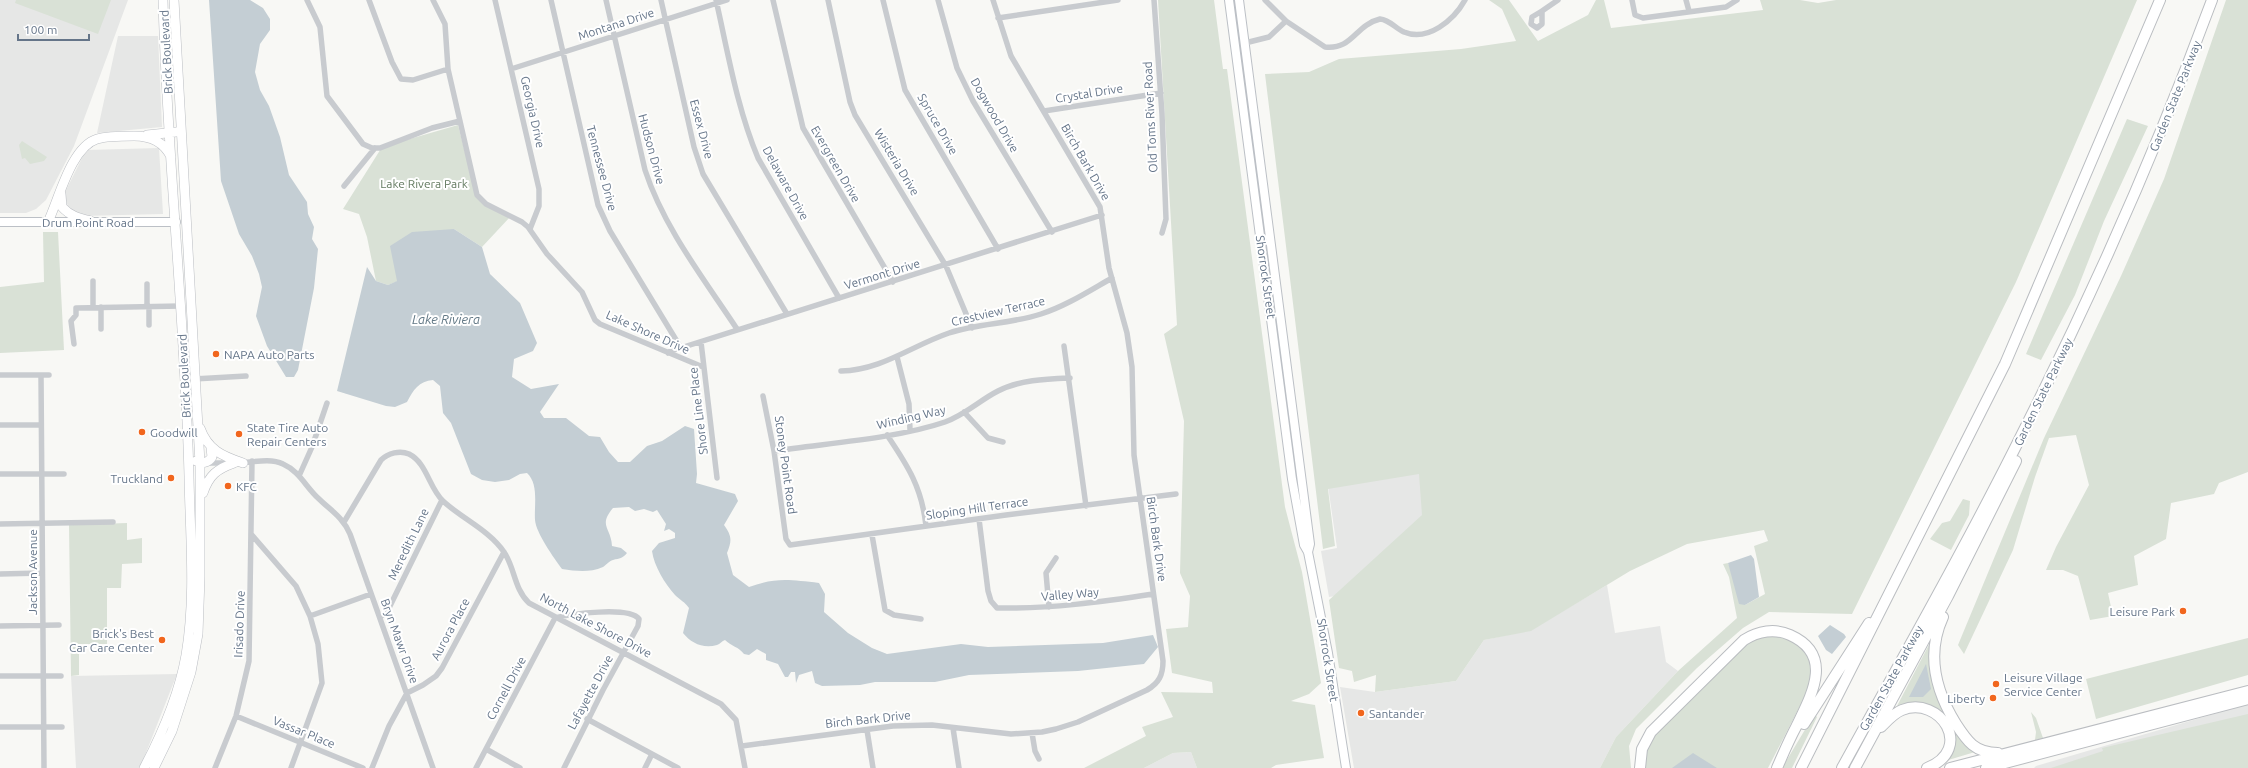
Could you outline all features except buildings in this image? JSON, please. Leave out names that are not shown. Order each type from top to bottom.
[{"type":"highway","points":[[1801,768],[2005,364],[2160,0]]},
{"type":"highway","name":"Garden State Parkway","points":[[1842,768],[2025,429],[2072,332],[2126,215],[2178,91],[2212,0]]},
{"type":"highway","points":[[1855,768],[1948,596],[2019,455],[2025,429]]},
{"type":"highway","points":[[1948,596],[1948,606],[1936,636],[1934,654],[1935,675],[1941,697],[1970,744],[1987,752],[2012,752]]},
{"type":"highway","points":[[1777,768],[1857,639],[1886,600]]},
{"type":"highway","points":[[1640,768],[1644,744],[1655,726],[1744,640],[1757,633],[1770,631],[1788,634],[1800,641],[1814,658],[1817,674],[1812,695],[1777,768]]},
{"type":"highway","points":[[1950,768],[2248,691]]},
{"type":"highway","points":[[1986,768],[2248,699]]},
{"type":"highway","points":[[1873,734],[1888,720],[1903,710],[1921,708],[1936,714],[1947,726],[1950,746],[1945,757],[1940,763],[1927,768]]},
{"type":"highway","points":[[2010,768],[2037,755]]},
{"type":"main road","name":"Brick Boulevard","points":[[144,768],[160,738],[177,694],[186,654],[191,579],[188,453],[163,0]]},
{"type":"main road","name":"Brick Boulevard","points":[[154,768],[178,713],[194,656],[200,605],[203,463],[194,379],[174,0]]},
{"type":"main road","points":[[1231,0],[1240,38],[1245,43],[1241,55],[1242,102]]},
{"type":"main road","name":"Shorrock Street","points":[[1231,0],[1242,102],[1292,479],[1304,545],[1308,552],[1329,656],[1346,768]]},
{"type":"main road","name":"Shorrock Street","points":[[1239,0],[1310,544],[1308,552]]},
{"type":"main road","points":[[48,222],[74,160],[88,143],[98,138],[171,133],[180,127]]},
{"type":"main road","points":[[136,136],[160,142],[167,149],[172,160]]},
{"type":"main road","points":[[62,190],[62,207],[74,217],[91,222]]},
{"type":"main road","name":"Drum Point Road","points":[[0,222],[176,222]]},
{"type":"main road","points":[[176,222],[186,234]]},
{"type":"main road","points":[[198,422],[203,436],[211,448],[226,458],[243,462]]},
{"type":"main road","points":[[188,453],[203,463],[212,457],[211,448]]},
{"type":"main road","points":[[201,502],[207,482],[212,475],[222,467],[243,462]]},
{"type":"street","points":[[307,0],[320,27],[326,96],[363,144],[375,148]]},
{"type":"street","points":[[370,0],[392,62],[401,79],[413,80],[448,69]]},
{"type":"street","name":"Lake Shore Drive","points":[[433,0],[445,24],[448,69],[477,195],[486,204],[522,222],[530,229],[547,254],[582,292],[595,320],[600,324],[703,367]]},
{"type":"street","name":"Georgia Drive","points":[[495,0],[539,189],[539,206],[530,229]]},
{"type":"street","name":"Tennessee Drive","points":[[551,0],[591,177],[603,216],[681,348]]},
{"type":"street","name":"Hudson Drive","points":[[606,0],[645,170],[652,194],[680,243],[737,329]]},
{"type":"street","name":"Essex Drive","points":[[661,0],[694,147],[703,174],[787,314]]},
{"type":"street","name":"Montana Drive","points":[[511,69],[717,2],[728,0]]},
{"type":"street","name":"Evergreen Drive","points":[[773,0],[803,128],[893,282]]},
{"type":"street","name":"Wisteria Drive","points":[[828,0],[850,102],[855,115],[946,266],[972,328]]},
{"type":"street","name":"Spruce Drive","points":[[883,0],[906,90],[998,249]]},
{"type":"street","name":"Dogwood Drive","points":[[938,0],[957,68],[973,101],[1052,232]]},
{"type":"street","name":"Birch Bark Drive","points":[[742,746],[916,725],[1011,734],[1032,733],[1056,729],[1078,722],[1154,686],[1161,677],[1163,661],[1132,433],[1132,367],[1126,333],[1112,278],[1102,215],[1096,197],[1011,56],[993,0]]},
{"type":"street","points":[[998,18],[1118,0]]},
{"type":"street","name":"Old Toms River Road","points":[[1154,0],[1161,94],[1166,219],[1162,233]]},
{"type":"street","points":[[1265,0],[1286,21],[1325,47],[1332,48],[1348,43],[1361,28],[1380,19],[1390,22],[1402,31],[1410,34],[1435,30],[1449,21],[1465,0]]},
{"type":"street","points":[[1542,11],[1558,0]]},
{"type":"street","points":[[1632,0],[1635,15],[1644,18],[1726,7],[1737,0]]},
{"type":"street","points":[[1686,0],[1689,11]]},
{"type":"street","name":"Delaware Drive","points":[[717,2],[729,59],[758,158],[839,298]]},
{"type":"street","points":[[1245,43],[1269,37],[1286,21]]},
{"type":"street","name":"Crystal Drive","points":[[1044,111],[1161,94]]},
{"type":"street","points":[[344,186],[375,148],[460,121]]},
{"type":"street","name":"Vermont Drive","points":[[668,353],[737,329],[946,266],[1102,215]]},
{"type":"street","name":"Crestview Terrace","points":[[841,371],[860,371],[898,357],[948,333],[1040,314],[1060,306],[1112,278]]},
{"type":"street","points":[[93,281],[93,307]]},
{"type":"street","points":[[147,284],[149,325]]},
{"type":"street","points":[[74,344],[71,321],[76,315],[76,308],[180,306]]},
{"type":"street","points":[[101,307],[101,329]]},
{"type":"street","name":"Shore Line Place","points":[[701,342],[717,478]]},
{"type":"street","points":[[1064,346],[1070,378],[1086,506]]},
{"type":"street","points":[[898,357],[909,404],[910,430]]},
{"type":"street","points":[[0,374],[49,375]]},
{"type":"street","name":"Jackson Avenue","points":[[41,375],[44,768]]},
{"type":"street","points":[[194,379],[246,376]]},
{"type":"street","name":"Winding Way","points":[[774,451],[888,435],[946,422],[998,390],[1028,382],[1070,378]]},
{"type":"street","name":"Stoney Point Road","points":[[763,396],[774,451],[786,539]]},
{"type":"street","points":[[299,476],[312,447],[327,403]]},
{"type":"street","points":[[964,412],[988,438],[1003,442]]},
{"type":"street","points":[[0,425],[41,425]]},
{"type":"street","points":[[888,435],[910,469],[921,494],[926,526]]},
{"type":"street","name":"North Lake Shore Drive","points":[[344,522],[375,467],[381,460],[390,453],[408,454],[415,458],[421,465],[442,500],[495,541],[504,552],[523,597],[538,609],[721,704],[736,720],[745,768]]},
{"type":"street","points":[[243,462],[252,475]]},
{"type":"street","name":"Irisado Drive","points":[[215,768],[236,716],[249,661],[252,475],[243,462]]},
{"type":"street","points":[[203,463],[282,463],[299,476],[318,498],[344,522]]},
{"type":"street","points":[[0,474],[64,474]]},
{"type":"street","name":"Sloping Hill Terrace","points":[[786,539],[790,545],[1176,494]]},
{"type":"street","name":"Meredith Lane","points":[[380,617],[387,612],[442,500]]},
{"type":"street","name":"Valley Way","points":[[978,519],[991,601],[997,608],[1083,605],[1153,594]]},
{"type":"street","points":[[0,524],[113,522]]},
{"type":"street","name":"Bryn Mawr Drive","points":[[344,522],[350,534],[433,768]]},
{"type":"street","points":[[251,534],[296,586],[310,616],[318,644],[322,683],[291,768]]},
{"type":"street","points":[[872,535],[885,610],[894,615],[921,619]]},
{"type":"street","name":"Aurora Place","points":[[407,693],[436,676],[442,668],[504,552]]},
{"type":"street","points":[[1049,607],[1046,573],[1056,558]]},
{"type":"street","points":[[0,574],[42,573]]},
{"type":"street","points":[[310,616],[371,594]]},
{"type":"street","name":"Lafayette Drive","points":[[555,618],[620,612],[638,616],[639,621],[564,768]]},
{"type":"street","name":"Cornell Drive","points":[[476,768],[555,618]]},
{"type":"street","points":[[0,626],[59,625]]},
{"type":"street","points":[[0,676],[61,676]]},
{"type":"street","points":[[372,768],[389,726],[407,693]]},
{"type":"street","name":"Vassar Place","points":[[236,716],[364,768]]},
{"type":"street","points":[[588,719],[678,768]]},
{"type":"street","points":[[0,727],[62,727]]},
{"type":"street","points":[[953,728],[958,768]]},
{"type":"street","points":[[867,730],[873,768]]},
{"type":"street","points":[[1032,733],[1035,751],[1039,759]]},
{"type":"street","points":[[486,749],[520,768]]},
{"type":"street","points":[[645,768],[652,754]]},
{"type":"shaded area","points":[[0,0],[128,0],[74,146],[46,200],[36,209],[26,213],[0,213]]},
{"type":"shaded area","points":[[118,36],[158,36],[162,127],[97,133]]},
{"type":"shaded area","points":[[159,148],[163,214],[82,216],[69,210],[64,194],[86,150]]},
{"type":"shaded area","points":[[1422,471],[1428,514],[1348,594],[1329,597],[1321,551],[1337,548],[1328,486]]},
{"type":"shaded area","points":[[1607,585],[1615,633],[1660,626],[1666,662],[1678,671],[1616,737],[1600,768],[1354,768],[1340,687],[1375,692],[1456,681],[1484,640],[1531,630]]},
{"type":"shaded area","points":[[177,674],[140,768],[76,768],[71,676]]},
{"type":"shaded area","points":[[2248,704],[2248,768],[2034,768],[2036,766]]},
{"type":"shaded area","points":[[1191,752],[1197,768],[1144,768],[1173,753]]},
{"type":"green space","points":[[16,0],[111,0],[98,34],[15,3]]},
{"type":"green space","points":[[1158,0],[1214,0],[1223,69],[1227,69],[1285,507],[1302,572],[1321,683],[1309,694],[1291,701],[1315,705],[1324,758],[1276,765],[1271,768],[1197,768],[1191,752],[1173,753],[1144,768],[1084,768],[1146,736],[1142,727],[1173,717],[1161,692],[1213,693],[1212,682],[1172,673],[1166,629],[1188,627],[1190,596],[1180,573],[1184,421],[1164,334],[1177,325]]},
{"type":"green space","points":[[1489,0],[1509,0],[1538,41],[1588,15],[1596,0],[1604,0],[1611,28],[1763,10],[1760,0],[1800,0],[1818,3],[1836,0],[2137,0],[2016,282],[1852,614],[1769,612],[1743,628],[1697,668],[1636,729],[1629,746],[1631,768],[1600,768],[1616,737],[1678,671],[1737,618],[1729,577],[1723,564],[1728,563],[1745,605],[1765,594],[1754,546],[1768,541],[1764,530],[1687,544],[1630,571],[1531,631],[1484,640],[1456,681],[1375,692],[1376,675],[1354,682],[1352,671],[1339,668],[1329,600],[1422,515],[1419,474],[1328,489],[1335,546],[1323,549],[1265,74],[1309,72],[1339,59],[1461,49],[1516,41],[1502,9]]},
{"type":"green space","points":[[2226,0],[2248,0],[2248,472],[2219,483],[2214,494],[2171,503],[2166,539],[2134,556],[2138,585],[2108,593],[2113,616],[2090,620],[2078,576],[2063,570],[2046,570],[2056,547],[2089,485],[2076,435],[2049,438],[2035,477],[2013,550],[1964,654],[1958,645],[2044,438],[2121,276],[2164,179]]},
{"type":"green space","points":[[2127,119],[2148,126],[2104,221],[2075,295],[2041,360],[2026,354]]},
{"type":"green space","name":"Lake Rivera Park","points":[[458,125],[476,196],[510,217],[482,247],[454,229],[398,281],[388,285],[376,281],[367,237],[359,214],[343,209],[382,147]]},
{"type":"green space","points":[[22,141],[47,157],[44,161],[30,164],[25,158],[22,159],[19,145]]},
{"type":"green space","points":[[43,232],[58,232],[64,350],[0,353],[0,287],[44,282]]},
{"type":"green space","points":[[1963,499],[1970,501],[1969,515],[1951,550],[1930,539],[1942,523],[1950,521]]},
{"type":"green space","points":[[127,523],[127,540],[142,538],[142,563],[122,564],[121,588],[107,588],[107,644],[79,644],[79,675],[71,676],[69,525]]},
{"type":"green space","points":[[1776,633],[1794,641],[1801,646],[1810,658],[1812,675],[1805,699],[1768,768],[1642,768],[1647,743],[1751,638]]},
{"type":"green space","points":[[1934,635],[1930,668],[1975,752],[1945,761],[1951,753],[1954,745],[1954,736],[1948,719],[1942,712],[1925,704],[1897,706]]},
{"type":"green space","points":[[2248,638],[2248,675],[2096,719],[2086,679]]},
{"type":"green space","points":[[2031,712],[2036,718],[2043,738],[2035,740],[2036,732]]},
{"type":"green space","points":[[2248,714],[2248,768],[2051,768],[2103,751],[2102,748]]},
{"type":"green space","points":[[1816,716],[1817,717],[1792,768],[1782,768],[1806,728]]},
{"type":"water","points":[[209,0],[250,0],[263,8],[270,19],[270,30],[260,44],[255,72],[260,90],[269,106],[280,137],[289,175],[307,202],[308,214],[314,227],[312,239],[318,249],[314,288],[298,370],[294,377],[286,377],[267,346],[256,316],[262,287],[259,274],[252,256],[239,234],[221,181]]},
{"type":"water","name":"Lake Riviera","points":[[454,229],[482,247],[490,274],[520,303],[537,343],[533,351],[514,359],[512,377],[531,389],[559,384],[540,412],[544,418],[566,418],[589,436],[600,437],[609,452],[618,462],[630,462],[647,446],[662,441],[685,426],[694,429],[697,474],[696,483],[735,494],[738,501],[724,525],[729,532],[730,539],[730,545],[727,553],[733,575],[749,587],[767,582],[784,580],[819,583],[825,594],[824,612],[848,633],[872,648],[887,654],[961,644],[988,647],[1103,643],[1153,635],[1158,647],[1144,664],[1078,671],[969,675],[935,682],[875,682],[860,685],[822,686],[815,683],[812,671],[799,675],[796,683],[795,672],[791,672],[788,677],[785,677],[778,664],[766,660],[766,654],[757,649],[749,655],[744,654],[725,640],[717,645],[702,646],[690,640],[683,633],[689,608],[667,586],[653,557],[652,551],[659,543],[675,538],[675,533],[669,529],[664,531],[666,524],[657,510],[653,512],[644,509],[635,511],[629,507],[613,508],[606,519],[606,527],[612,546],[621,548],[627,553],[598,569],[582,571],[562,569],[546,545],[536,525],[535,489],[531,478],[527,473],[520,474],[509,480],[495,482],[482,480],[471,474],[451,423],[443,413],[440,386],[433,380],[420,384],[414,390],[407,402],[395,407],[386,406],[337,391],[367,267],[376,281],[388,285],[397,281],[390,246],[412,232]]},
{"type":"water","points":[[1751,555],[1754,559],[1759,597],[1745,605],[1739,604],[1728,563]]},
{"type":"water","points":[[1830,625],[1846,637],[1832,654],[1826,650],[1818,636]]},
{"type":"water","points":[[1926,664],[1931,689],[1923,697],[1909,697]]},
{"type":"water","points":[[1693,753],[1717,768],[1672,768]]},
{"type":"place","name":"NAPA Auto Parts","points":[[216,354]]},
{"type":"place","name":"Goodwill","points":[[142,432]]},
{"type":"place","name":"State Tire Auto Repair Centers","points":[[239,434]]},
{"type":"place","name":"Truckland","points":[[171,478]]},
{"type":"place","name":"KFC","points":[[228,486]]},
{"type":"place","name":"Leisure Park","points":[[2183,611]]},
{"type":"place","name":"Brick's Best Car Care Center","points":[[162,640]]},
{"type":"place","name":"Leisure Village Service Center","points":[[1996,684]]},
{"type":"place","name":"Liberty","points":[[1993,698]]},
{"type":"place","name":"Santander","points":[[1361,713]]}]
